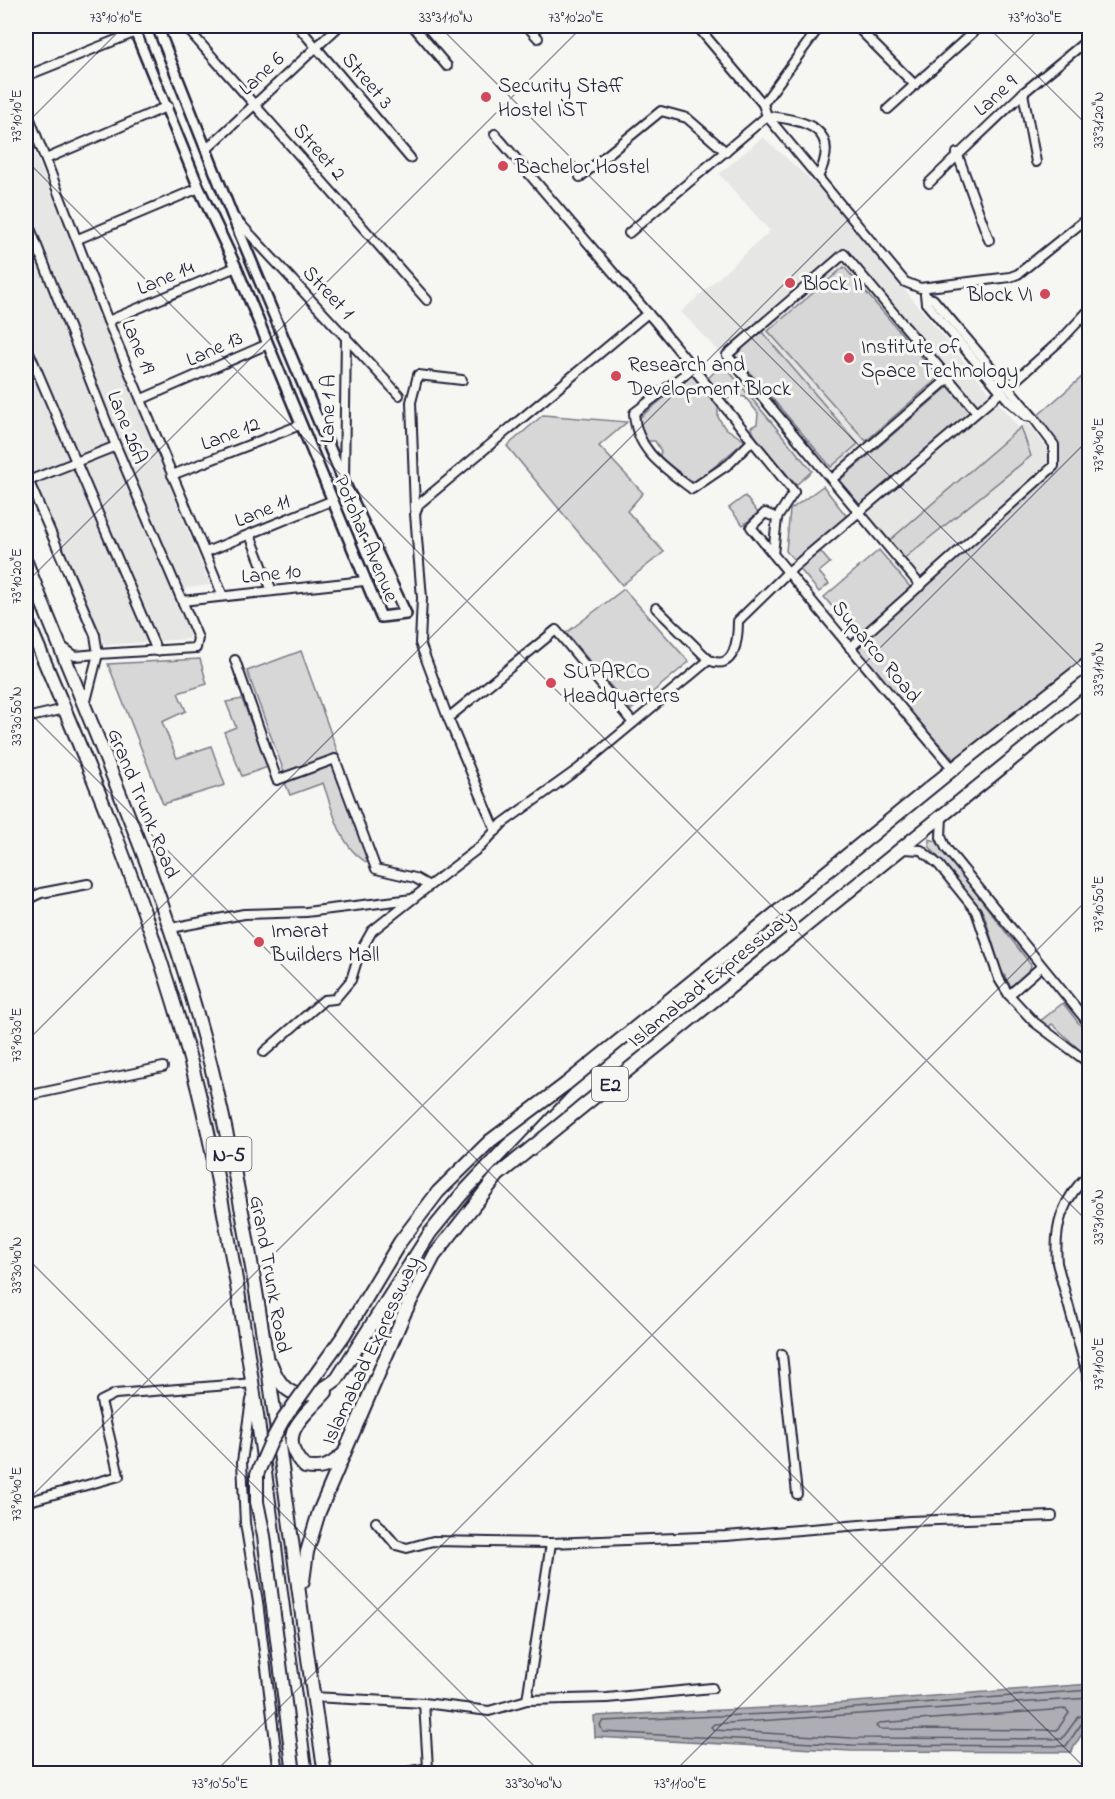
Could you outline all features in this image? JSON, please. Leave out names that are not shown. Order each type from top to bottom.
[{"type":"highway","name":"Grand Trunk Road","points":[[26,562],[147,860],[171,928],[212,1072],[266,1349],[325,1773]]},
{"type":"highway","name":"Grand Trunk Road","points":[[26,618],[139,891],[180,1023],[219,1182],[254,1383],[306,1773]]},
{"type":"highway","name":"Islamabad Expressway","points":[[566,1084],[953,769],[1089,663]]},
{"type":"highway","name":"Islamabad Expressway","points":[[301,1598],[307,1552],[313,1530],[342,1456],[405,1312],[434,1256],[498,1175],[1089,696]]},
{"type":"highway","points":[[342,1456],[323,1469],[305,1467],[293,1450],[292,1439],[297,1422],[337,1379],[430,1233],[461,1195],[566,1084]]},
{"type":"highway","points":[[294,1773],[264,1536],[257,1502],[257,1474],[283,1420],[344,1335],[400,1242],[438,1192],[490,1141],[566,1084]]},
{"type":"highway","points":[[266,1349],[281,1385],[295,1394],[309,1396],[322,1391],[337,1379]]},
{"type":"street","name":"Potohar Avenue","points":[[135,29],[168,106],[199,188],[236,267],[268,344],[364,581],[381,617],[406,614],[344,482],[232,215],[208,148],[157,26]]},
{"type":"street","name":"Street 2","points":[[185,26],[427,300]]},
{"type":"street","name":"Street 3","points":[[298,26],[410,158]]},
{"type":"street","name":"Lane 6","points":[[208,148],[339,26]]},
{"type":"street","points":[[413,26],[447,66]]},
{"type":"street","points":[[527,26],[538,38]]},
{"type":"street","points":[[697,26],[762,104],[767,116],[905,282],[920,288],[1018,274],[1089,216]]},
{"type":"street","points":[[762,104],[820,26]]},
{"type":"street","points":[[888,109],[980,26]]},
{"type":"street","points":[[26,76],[135,29]]},
{"type":"street","points":[[861,31],[915,85]]},
{"type":"street","name":"Lane 9","points":[[928,183],[957,153],[1023,93],[1089,38]]},
{"type":"street","points":[[1023,93],[1036,162]]},
{"type":"street","points":[[46,159],[168,106]]},
{"type":"street","name":"Lane 19","points":[[26,109],[108,321],[223,596]]},
{"type":"street","points":[[580,177],[661,111],[687,118],[726,152]]},
{"type":"street","points":[[629,233],[767,116],[795,119],[813,126],[824,138],[826,150],[818,177]]},
{"type":"street","points":[[495,134],[648,313],[794,492],[777,519],[773,555]]},
{"type":"street","points":[[957,153],[989,240]]},
{"type":"street","points":[[78,239],[199,188]]},
{"type":"street","name":"Street 1","points":[[232,215],[399,395]]},
{"type":"street","name":"Lane 26A","points":[[26,218],[116,446],[198,638],[196,648],[157,651]]},
{"type":"street","points":[[921,586],[727,354],[844,254],[976,411]]},
{"type":"street","name":"Lane 14","points":[[108,321],[236,267]]},
{"type":"street","points":[[850,648],[1054,466],[1054,445],[1033,417],[1005,390],[926,303],[926,297],[920,288]]},
{"type":"street","points":[[656,608],[709,660],[717,664],[724,662],[734,653],[738,637],[738,621],[788,572],[860,513],[976,411],[1005,390],[1062,339],[1089,309]]},
{"type":"street","points":[[415,514],[419,504],[648,313]]},
{"type":"street","name":"Lane 1 A","points":[[344,482],[346,336]]},
{"type":"street","name":"Lane 13","points":[[142,399],[268,344]]},
{"type":"street","points":[[26,345],[157,651],[75,656],[58,644]]},
{"type":"street","points":[[693,368],[634,413],[635,429],[650,456],[692,489],[729,464],[752,441]]},
{"type":"street","points":[[462,380],[418,375],[411,402],[415,514],[422,598],[420,643],[448,718],[496,831]]},
{"type":"street","points":[[832,479],[949,378]]},
{"type":"street","name":"Lane 12","points":[[172,475],[300,425]]},
{"type":"street","points":[[84,707],[98,654],[95,635],[27,478],[76,463],[116,446]]},
{"type":"street","name":"Lane 11","points":[[206,552],[331,501]]},
{"type":"street","name":"Suparco Road","points":[[777,519],[765,513],[751,527],[953,769]]},
{"type":"street","points":[[250,535],[272,591]]},
{"type":"street","name":"Lane 10","points":[[182,601],[364,581]]},
{"type":"street","points":[[448,718],[556,630],[633,723]]},
{"type":"street","points":[[235,660],[277,780],[335,759],[376,870],[415,878],[429,886]]},
{"type":"street","points":[[264,1052],[324,1000],[335,999],[351,980],[359,954],[372,931],[480,848],[496,831],[709,660]]},
{"type":"street","points":[[26,718],[65,710]]},
{"type":"street","points":[[942,816],[941,837],[946,848],[1089,1025]]},
{"type":"street","points":[[902,849],[921,850],[930,855],[971,903],[980,918],[999,979],[1008,994],[1034,1022],[1089,1064]]},
{"type":"street","points":[[26,900],[41,893],[88,884]]},
{"type":"street","points":[[171,928],[244,914],[306,912],[412,899]]},
{"type":"street","points":[[1008,994],[1041,967]]},
{"type":"street","points":[[26,1096],[163,1067]]},
{"type":"street","points":[[1089,1173],[1062,1207],[1056,1245],[1057,1263],[1089,1385]]},
{"type":"street","points":[[783,1354],[796,1494]]},
{"type":"street","points":[[26,1502],[119,1476],[101,1401],[115,1394],[254,1383],[242,1462],[245,1523],[258,1602],[279,1773]]},
{"type":"street","points":[[376,1522],[400,1548],[433,1541],[551,1543],[726,1536],[909,1521],[1052,1516]]},
{"type":"street","points":[[527,1700],[551,1543]]},
{"type":"street","points":[[313,1697],[424,1703],[489,1711],[527,1700],[607,1698],[712,1688]]},
{"type":"street","points":[[396,1773],[428,1768],[424,1703]]},
{"type":"shaded area","name":"Institute of Space Technology","points":[[763,137],[825,193],[1019,428],[1027,422],[1050,452],[1051,460],[1029,486],[918,578],[727,355],[726,360],[681,312],[770,231],[719,174]]},
{"type":"shaded area","points":[[30,141],[210,585],[186,588],[189,639],[105,645],[26,458],[26,144]]},
{"type":"shaded area","points":[[844,267],[939,377],[866,441],[768,331]]},
{"type":"shaded area","points":[[761,331],[858,444],[831,467],[734,354]]},
{"type":"shaded area","points":[[723,364],[812,471],[796,485],[756,438],[751,427],[757,424],[758,413],[745,397],[734,395],[724,401],[707,379]]},
{"type":"shaded area","points":[[1089,371],[1089,656],[959,765],[850,648],[1058,464],[1057,441],[1037,416]]},
{"type":"shaded area","points":[[692,375],[718,407],[718,417],[724,427],[745,441],[695,483],[659,459],[661,451],[655,441],[645,441],[638,419]]},
{"type":"shaded area","points":[[949,386],[971,413],[861,506],[839,481]]},
{"type":"shaded area","points":[[543,415],[627,422],[599,446],[643,493],[627,511],[664,552],[622,585],[507,446]]},
{"type":"shaded area","points":[[1021,427],[1031,456],[902,560],[890,540]]},
{"type":"shaded area","points":[[823,486],[848,518],[795,561],[786,551],[790,510]]},
{"type":"shaded area","points":[[745,496],[758,513],[743,525],[729,508]]},
{"type":"shaded area","points":[[879,550],[911,588],[856,635],[824,597]]},
{"type":"shaded area","points":[[820,551],[830,563],[819,572],[829,584],[819,592],[799,568]]},
{"type":"shaded area","points":[[624,589],[689,662],[631,710],[566,633]]},
{"type":"shaded area","points":[[301,651],[338,753],[284,772],[247,671]]},
{"type":"shaded area","points":[[200,659],[207,684],[178,693],[186,711],[162,722],[177,758],[211,746],[225,785],[163,804],[108,664]]},
{"type":"shaded area","points":[[242,699],[268,767],[242,776],[224,732],[236,727],[226,702]]},
{"type":"shaded area","points":[[333,763],[372,865],[361,859],[345,841],[323,783],[290,795],[284,780]]},
{"type":"shaded area","points":[[929,839],[936,841],[1031,965],[1030,969],[1011,987],[1001,970],[984,914],[929,846]]},
{"type":"shaded area","points":[[1063,1003],[1080,1025],[1089,1031],[1089,1058],[1052,1024],[1046,1029],[1039,1022]]},
{"type":"water","points":[[1089,1684],[1089,1722],[1071,1752],[851,1751],[595,1737],[594,1716],[790,1707]]},
{"type":"place","name":"Security Staff Hostel IST","points":[[486,97]]},
{"type":"place","name":"Bachelor Hostel","points":[[503,166]]},
{"type":"place","name":"Block II","points":[[790,283]]},
{"type":"place","name":"Block VI","points":[[1045,294]]},
{"type":"place","name":"Institute of Space Technology","points":[[849,358]]},
{"type":"place","name":"Research and Development Block","points":[[616,376]]},
{"type":"place","name":"SUPARCO Headquarters","points":[[551,683]]},
{"type":"place","name":"Imarat Builders Mall","points":[[259,942]]}]
